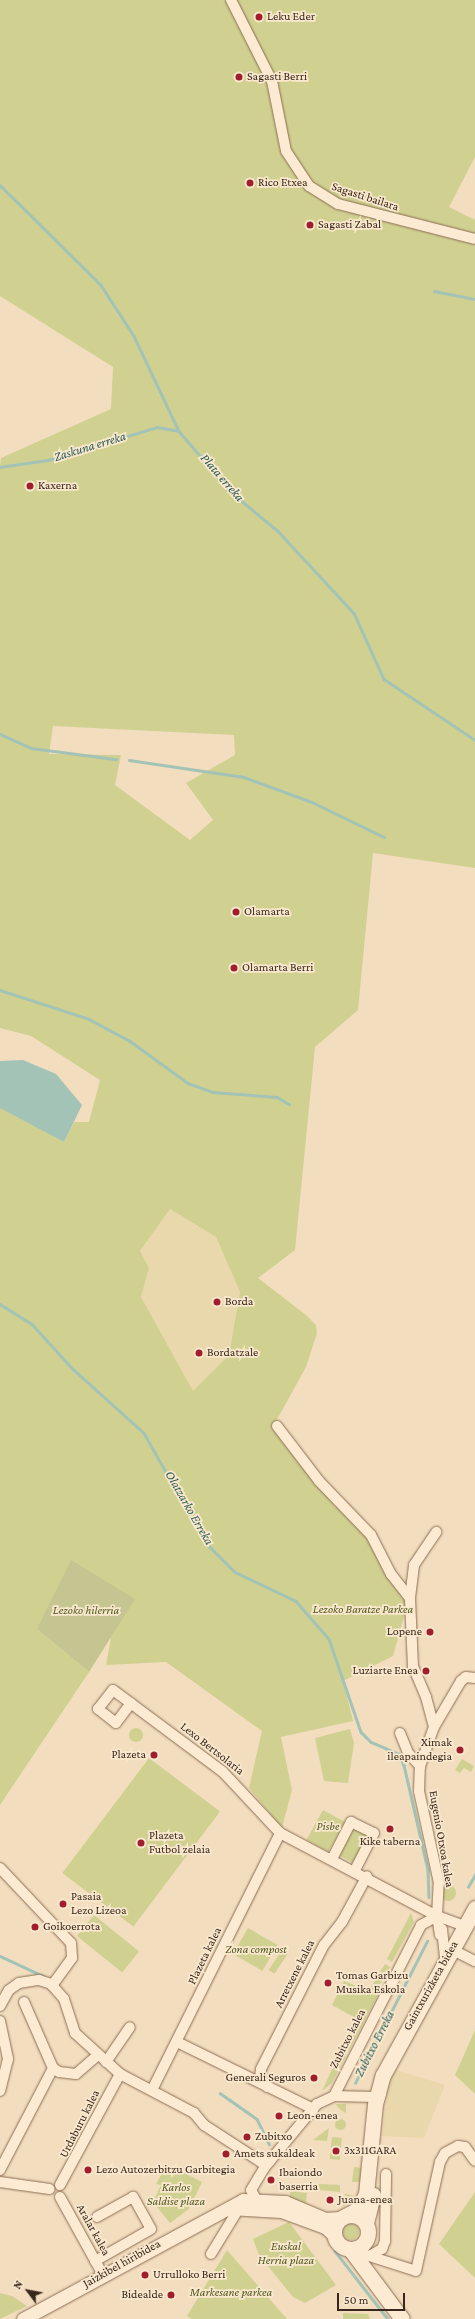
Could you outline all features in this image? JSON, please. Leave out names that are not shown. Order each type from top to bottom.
[{"type":"main road","name":"Gaintxurizketa bidea","points":[[380,2092],[389,2064],[447,1946],[460,1924],[475,1908]]},
{"type":"main road","points":[[366,2240],[359,2247],[350,2249],[341,2246],[334,2235],[344,2216],[358,2209],[366,2194],[380,2092]]},
{"type":"main road","points":[[380,2092],[374,2188],[366,2223],[366,2240],[368,2255],[378,2284],[388,2303]]},
{"type":"main road","points":[[344,2216],[360,2217],[366,2223]]},
{"type":"main road","points":[[350,2249],[388,2303],[402,2319]]},
{"type":"street","name":"Sagasti bailara","points":[[231,0],[272,81],[286,151],[309,186],[338,204],[475,240]]},
{"type":"street","points":[[277,1426],[319,1481],[372,1535],[391,1574],[410,1598]]},
{"type":"street","points":[[434,1727],[426,1697],[412,1667],[410,1598],[414,1565],[436,1532]]},
{"type":"street","name":"Eugenio Otxoa kalea","points":[[447,1946],[437,1916],[439,1883],[419,1791],[420,1766],[434,1727],[463,1679],[475,1678]]},
{"type":"street","name":"Lexo Bertsolaria","points":[[131,1704],[239,1785],[280,1834],[367,1876],[437,1916],[460,1924]]},
{"type":"street","points":[[400,1733],[408,1754],[420,1766]]},
{"type":"street","points":[[332,1859],[351,1822],[357,1824],[374,1833],[355,1870]]},
{"type":"street","name":"Plazeta kalea","points":[[152,2090],[280,1834]]},
{"type":"street","points":[[0,1868],[71,1943],[72,1958],[52,1986]]},
{"type":"street","name":"Arretxene kalea","points":[[268,2087],[260,2078],[261,2069],[324,1945],[342,1922],[367,1876]]},
{"type":"street","name":"Zubitxo kalea","points":[[334,2096],[421,1925],[437,1916]]},
{"type":"street","points":[[447,1946],[475,1961]]},
{"type":"street","points":[[0,2006],[9,1990],[19,1983],[38,1980],[52,1986],[64,1999],[75,2033],[120,2074],[194,2113],[204,2125],[261,2162],[270,2162]]},
{"type":"street","points":[[24,2002],[53,2068],[71,2076],[102,2058],[130,2026]]},
{"type":"street","points":[[0,2021],[8,2051],[0,2091]]},
{"type":"street","points":[[177,2042],[313,2108]]},
{"type":"street","points":[[0,2170],[53,2068]]},
{"type":"street","name":"Urdaburu kalea","points":[[60,2185],[120,2074]]},
{"type":"street","points":[[211,2254],[238,2208],[258,2199],[252,2190],[270,2162],[313,2108],[334,2096],[380,2092]]},
{"type":"street","points":[[368,2255],[416,2271],[440,2162],[445,2153],[458,2146],[465,2147],[475,2161]]},
{"type":"street","points":[[368,2255],[382,2249],[385,2241],[386,2174]]},
{"type":"street","points":[[0,2182],[50,2189],[60,2185],[64,2191],[60,2197],[53,2197],[50,2189]]},
{"type":"street","name":"Aralar kalea","points":[[60,2197],[103,2275]]},
{"type":"street","name":"Jaizkibel hiribidea","points":[[95,2261],[151,2229],[133,2197],[97,2217]]},
{"type":"street","name":"Jaizkibel hiribidea","points":[[23,2319],[222,2209],[258,2199],[293,2204],[329,2220],[344,2216]]},
{"type":"street","name":"Jaizkibel hiribidea","points":[[222,2209],[238,2208],[284,2211],[325,2227],[334,2235]]},
{"type":"shaded area","points":[[23,1060],[56,1074],[82,1105],[64,1142],[0,1108],[0,1061]]},
{"type":"shaded area","points":[[170,1209],[216,1237],[240,1292],[229,1355],[193,1392],[141,1297],[149,1268],[140,1251]]},
{"type":"shaded area","points":[[390,2068],[445,2085],[424,2138],[382,2136]]},
{"type":"green space","name":"Lezoko Baratze Parkea","points":[[0,0],[475,0],[475,157],[449,207],[475,220],[475,868],[373,853],[358,1010],[315,1047],[295,1250],[258,1278],[306,1315],[316,1325],[317,1333],[306,1367],[274,1425],[333,1500],[333,1505],[359,1521],[408,1602],[393,1656],[343,1681],[353,1721],[281,1737],[292,1790],[282,1828],[249,1788],[262,1731],[166,1662],[106,1665],[111,1638],[37,1629],[89,1672],[0,1805],[0,1107],[64,1142],[74,1122],[89,1122],[100,1080],[31,1036],[0,1028],[0,466],[1,458],[111,409],[113,367],[0,296]],"holes":[[[53,726],[234,735],[235,755],[186,783],[213,820],[190,840],[115,785],[121,755],[49,754]],[[170,1209],[216,1237],[240,1292],[229,1355],[193,1391],[141,1297],[149,1268],[140,1251]]]},
{"type":"green space","name":"Lezoko hilerria","points":[[71,1560],[135,1599],[89,1672],[37,1629]]},
{"type":"green space","points":[[133,1728],[139,1728],[143,1732],[143,1738],[139,1742],[133,1742],[129,1738],[129,1732]]},
{"type":"green space","points":[[350,1729],[354,1743],[348,1783],[324,1781],[315,1738]]},
{"type":"green space","name":"Plazeta Futbol zelaia","points":[[149,1758],[220,1812],[133,1927],[62,1873]]},
{"type":"green space","points":[[462,1759],[474,1766],[471,1772],[464,1768],[460,1773],[455,1770]]},
{"type":"green space","name":"Pisbe","points":[[323,1810],[345,1822],[328,1852],[307,1840]]},
{"type":"green space","points":[[352,1824],[372,1834],[356,1864],[337,1854]]},
{"type":"green space","points":[[445,1885],[451,1885],[456,1890],[454,1899],[451,1901],[445,1901],[440,1896],[440,1890]]},
{"type":"green space","points":[[411,1913],[414,1922],[392,1962],[387,1959]]},
{"type":"green space","points":[[94,1915],[139,1952],[122,1972],[77,1936]]},
{"type":"green space","name":"Zona compost","points":[[248,1928],[277,1945],[262,1971],[233,1954]]},
{"type":"green space","points":[[282,1950],[288,1954],[274,1974],[269,1970]]},
{"type":"green space","points":[[385,1964],[390,1967],[374,1994],[369,1991]]},
{"type":"green space","points":[[344,1981],[378,1995],[349,2050],[343,2047],[356,2019],[363,2022],[332,2005]]},
{"type":"green space","points":[[475,2030],[475,2094],[455,2075]]},
{"type":"green space","points":[[340,2052],[346,2056],[332,2083],[322,2091]]},
{"type":"green space","points":[[335,2104],[346,2104],[346,2113],[341,2110]]},
{"type":"green space","points":[[340,2118],[344,2120],[346,2124],[344,2128],[340,2130],[336,2128],[334,2124],[336,2120]]},
{"type":"green space","points":[[329,2128],[327,2141],[313,2140]]},
{"type":"green space","points":[[332,2137],[342,2138],[340,2160],[330,2159]]},
{"type":"green space","name":"Karlos Saldise plaza","points":[[167,2164],[202,2182],[189,2209],[170,2223],[153,2202],[161,2185],[156,2184]]},
{"type":"green space","points":[[354,2167],[362,2168],[361,2182],[352,2182]]},
{"type":"green space","points":[[319,2184],[340,2185],[340,2192],[319,2190]]},
{"type":"green space","points":[[290,2191],[307,2193],[306,2203],[290,2198]]},
{"type":"green space","points":[[475,2192],[475,2278],[439,2244]]},
{"type":"green space","points":[[345,2194],[355,2196],[343,2207]]},
{"type":"green space","name":"Euskal Herria plaza","points":[[289,2222],[336,2285],[305,2303],[293,2297],[259,2255],[253,2239]]},
{"type":"green space","points":[[351,2224],[358,2229],[359,2232],[354,2239],[351,2240],[344,2235],[343,2232],[348,2225]]},
{"type":"green space","name":"Markesane parkea","points":[[227,2250],[287,2319],[192,2319],[187,2316]]},
{"type":"green space","points":[[0,2293],[12,2296],[27,2306],[0,2319]]},
{"type":"green space","points":[[343,2313],[368,2314],[370,2319],[343,2319]]},
{"type":"waterway","name":"Plata erreka","points":[[0,185],[101,285],[134,336],[179,431],[231,492],[278,531],[354,613],[384,679],[475,740]]},
{"type":"waterway","points":[[434,291],[475,299]]},
{"type":"waterway","name":"Zaskuna erreka","points":[[0,467],[48,460],[157,427],[179,431]]},
{"type":"waterway","points":[[0,734],[31,748],[116,759]]},
{"type":"waterway","points":[[129,760],[244,777],[312,802],[384,837]]},
{"type":"waterway","points":[[0,990],[89,1019],[130,1041],[188,1083],[213,1092],[277,1097],[289,1104]]},
{"type":"waterway","name":"Olatzarko Erreka","points":[[0,1304],[32,1324],[73,1369],[144,1433],[206,1543],[235,1572],[296,1601],[329,1639],[361,1732],[371,1742],[399,1754],[404,1765],[428,1870],[429,1897]]},
{"type":"waterway","points":[[468,1887],[475,1875]]},
{"type":"waterway","name":"Zubitxo Erreka","points":[[355,2083],[427,1941]]},
{"type":"waterway","name":"Zubitxo Erreka","points":[[0,1956],[43,1976]]},
{"type":"waterway","name":"Zubitxo Erreka","points":[[220,2093],[257,2119],[269,2144]]},
{"type":"waterway","points":[[335,2251],[388,2319]]},
{"type":"place","name":"Leku Eder","points":[[259,17]]},
{"type":"place","name":"Sagasti Berri","points":[[239,77]]},
{"type":"place","name":"Rico Etxea","points":[[250,183]]},
{"type":"place","name":"Sagasti Zabal","points":[[310,225]]},
{"type":"place","name":"Kaxerna","points":[[30,486]]},
{"type":"place","name":"Olamarta","points":[[236,912]]},
{"type":"place","name":"Olamarta Berri","points":[[234,968]]},
{"type":"place","name":"Borda","points":[[217,1302]]},
{"type":"place","name":"Bordatzale","points":[[199,1353]]},
{"type":"place","name":"Lopene","points":[[430,1632]]},
{"type":"place","name":"Luziarte Enea","points":[[426,1671]]},
{"type":"place","name":"Ximak ileapaindegia","points":[[460,1750]]},
{"type":"place","name":"Plazeta","points":[[154,1755]]},
{"type":"place","name":"Kike taberna","points":[[390,1829]]},
{"type":"place","name":"Plazeta Futbol zelaia","points":[[141,1843]]},
{"type":"place","name":"Pasaia Lezo Lizeoa","points":[[63,1904]]},
{"type":"place","name":"Goikoerrota","points":[[35,1927]]},
{"type":"place","name":"Tomas Garbizu Musika Eskola","points":[[328,1983]]},
{"type":"place","name":"Generali Seguros","points":[[314,2078]]},
{"type":"place","name":"Leon-enea","points":[[279,2116]]},
{"type":"place","name":"Zubitxo","points":[[247,2137]]},
{"type":"place","name":"3x311GARA","points":[[336,2151]]},
{"type":"place","name":"Amets sukaldeak","points":[[226,2154]]},
{"type":"place","name":"Lezo Autozerbitzu Garbitegia","points":[[88,2170]]},
{"type":"place","name":"Ibaiondo baserria","points":[[271,2180]]},
{"type":"place","name":"Juana-enea","points":[[330,2200]]},
{"type":"place","name":"Urrulloko Berri","points":[[145,2275]]},
{"type":"place","name":"Bidealde","points":[[171,2295]]}]
